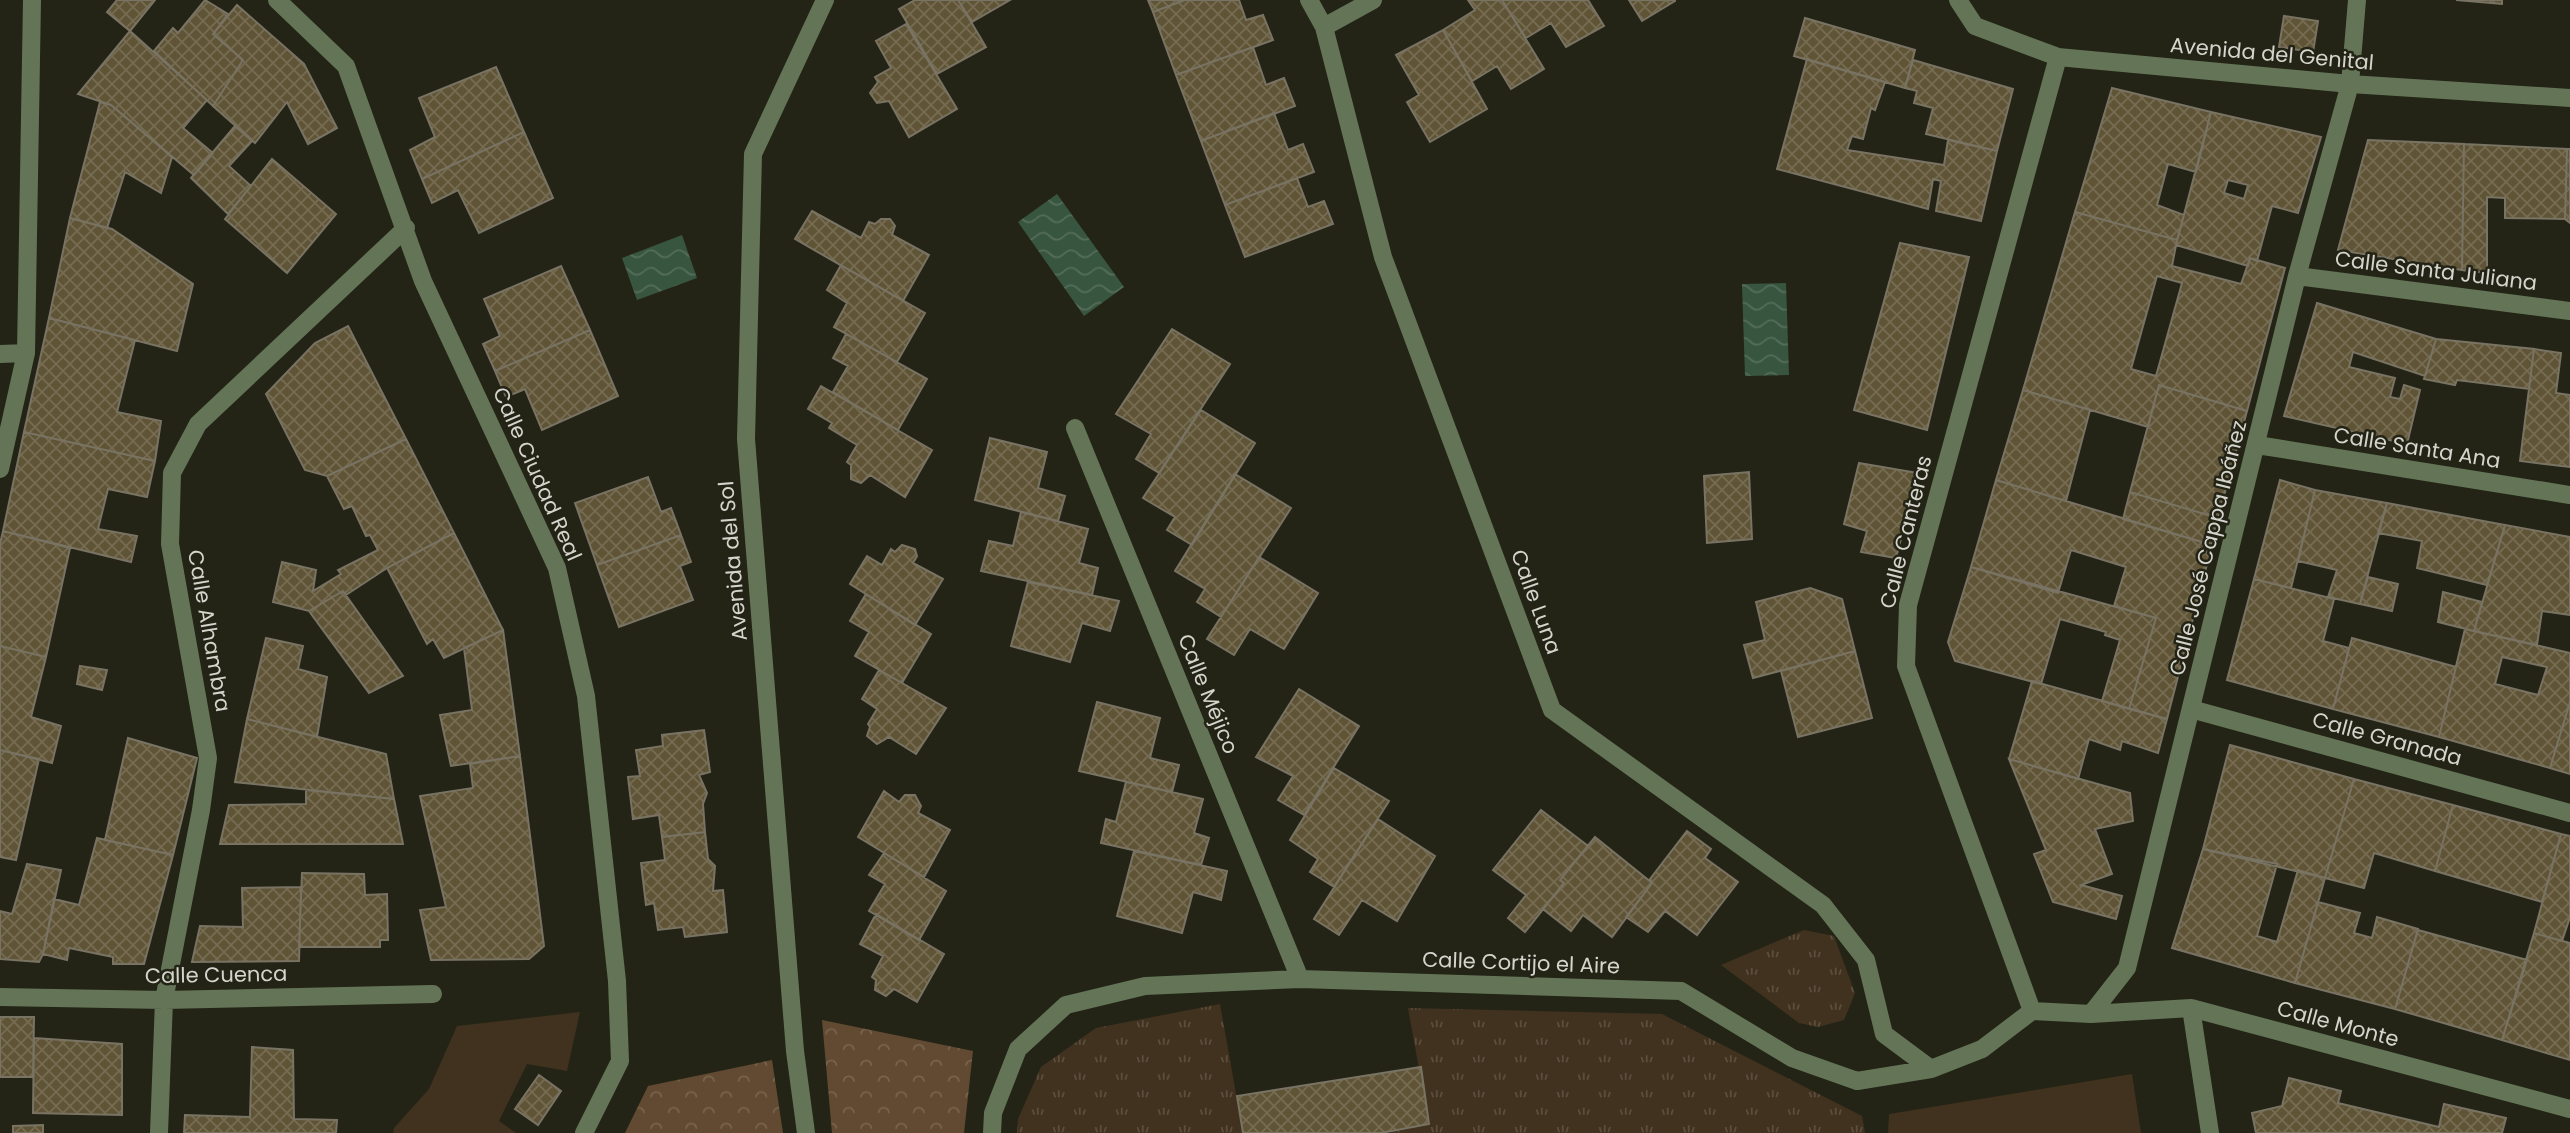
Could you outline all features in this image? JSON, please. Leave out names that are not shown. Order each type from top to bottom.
[{"type":"street","points":[[0,469],[26,353],[32,0]]},
{"type":"street","name":"Calle Ciudad Real","points":[[277,0],[346,66],[423,281],[557,568],[586,696],[617,981],[620,1061],[584,1133]]},
{"type":"street","name":"Avenida del Sol","points":[[806,1133],[795,1051],[746,439],[753,154],[825,0]]},
{"type":"street","name":"Calle Luna","points":[[1309,0],[1324,27],[1383,257],[1552,710],[1823,905],[1866,960],[1884,1034],[1931,1069]]},
{"type":"street","points":[[1324,27],[1373,0]]},
{"type":"street","name":"Avenida del Genital","points":[[1958,0],[1975,26],[2058,57],[2350,85],[2570,98]]},
{"type":"street","name":"Calle José Cappa Ibáñez","points":[[2091,1013],[2127,968],[2297,276],[2350,85],[2357,0]]},
{"type":"street","name":"Calle Canteras","points":[[2032,1010],[1906,666],[1908,605],[2058,57]]},
{"type":"street","name":"Calle Alhambra","points":[[159,1133],[164,1000],[201,810],[208,758],[170,544],[172,473],[198,424],[406,228]]},
{"type":"street","name":"Calle Santa Juliana","points":[[2297,276],[2570,311]]},
{"type":"street","points":[[0,354],[26,353]]},
{"type":"street","name":"Calle Méjico","points":[[1074,428],[1300,979]]},
{"type":"street","name":"Calle Santa Ana","points":[[2257,446],[2570,495]]},
{"type":"street","name":"Calle Granada","points":[[2191,709],[2570,813]]},
{"type":"street","name":"Calle Cortijo el Aire","points":[[992,1133],[993,1113],[1018,1049],[1066,1005],[1145,986],[1300,979],[1681,991],[1791,1058],[1857,1081],[1931,1069],[1982,1049],[2032,1010]]},
{"type":"street","name":"Calle Cuenca","points":[[0,997],[164,1000],[433,994]]},
{"type":"street","points":[[2191,1008],[2210,1133]]},
{"type":"street","name":"Calle Monte","points":[[2091,1013],[2191,1008],[2570,1110]]},
{"type":"street","points":[[2032,1010],[2091,1013]]},
{"type":"green space","points":[[1804,930],[1834,936],[1855,993],[1844,1020],[1818,1027],[1799,1023],[1721,965]]},
{"type":"green space","points":[[1220,1004],[1243,1133],[1017,1133],[1018,1119],[1041,1067],[1096,1028]]},
{"type":"green space","points":[[1408,1008],[1662,1014],[1862,1116],[1865,1133],[1389,1133],[1429,1124]]},
{"type":"green space","points":[[580,1012],[567,1071],[527,1064],[499,1121],[516,1133],[393,1133],[394,1128],[429,1089],[457,1026]]},
{"type":"green space","points":[[822,1020],[973,1051],[964,1133],[832,1133]]},
{"type":"green space","points":[[772,1060],[783,1133],[625,1133],[648,1086]]},
{"type":"green space","points":[[2132,1074],[2141,1133],[1888,1133],[1889,1114]]},
{"type":"water","points":[[1057,194],[1124,287],[1084,316],[1018,222]]},
{"type":"water","points":[[682,235],[697,278],[637,300],[622,258]]},
{"type":"water","points":[[1786,283],[1789,375],[1745,376],[1742,284]]},
{"type":"building","points":[[117,0],[155,0],[130,31],[107,12]]},
{"type":"building","points":[[205,0],[228,14],[213,34],[243,60],[213,106],[154,51],[173,28],[178,33]]},
{"type":"building","points":[[915,0],[958,0],[986,47],[937,74],[899,9]]},
{"type":"building","points":[[958,0],[1010,0],[972,22]]},
{"type":"building","points":[[1148,0],[1185,0],[1153,12]]},
{"type":"building","points":[[1185,0],[1239,0],[1246,20],[1263,15],[1273,40],[1176,75],[1153,12]]},
{"type":"building","points":[[1468,0],[1502,0],[1544,69],[1511,89],[1497,66],[1472,81],[1443,30],[1475,10]]},
{"type":"building","points":[[1502,0],[1588,0],[1604,26],[1566,47],[1551,23],[1526,38]]},
{"type":"building","points":[[1629,0],[1675,0],[1675,1],[1642,21]]},
{"type":"building","points":[[2456,0],[2502,0],[2502,4]]},
{"type":"building","points":[[237,5],[304,64],[337,128],[308,144],[287,102],[255,143],[213,106],[243,60],[213,34]]},
{"type":"building","points":[[2284,16],[2318,21],[2313,52],[2279,47]]},
{"type":"building","points":[[1805,18],[1915,50],[1905,88],[1794,56]]},
{"type":"building","points":[[906,24],[957,109],[909,137],[889,101],[877,103],[870,93],[878,82],[875,77],[891,68],[876,41]]},
{"type":"building","points":[[1443,30],[1487,109],[1430,142],[1407,102],[1419,95],[1396,55]]},
{"type":"building","points":[[130,31],[207,100],[183,128],[213,153],[194,175],[111,105],[78,94]]},
{"type":"building","points":[[1253,47],[1266,85],[1284,78],[1295,106],[1201,141],[1176,75]]},
{"type":"building","points":[[1807,59],[1885,82],[1875,110],[1871,108],[1863,139],[1852,136],[1847,150],[1944,165],[1948,140],[1997,151],[1981,221],[1936,211],[1941,181],[1933,179],[1928,209],[1777,169]]},
{"type":"building","points":[[1913,60],[2013,89],[1997,151],[1926,134],[1933,108],[1914,103],[1917,91],[1905,88]]},
{"type":"building","points":[[496,67],[524,132],[422,179],[410,150],[435,137],[419,98]]},
{"type":"building","points":[[2112,88],[2211,112],[2196,172],[2168,164],[2157,205],[2184,215],[2177,240],[2075,212]]},
{"type":"building","points":[[100,102],[111,105],[172,157],[161,193],[125,172],[107,228],[70,218]]},
{"type":"building","points":[[2211,112],[2321,137],[2298,213],[2272,206],[2257,261],[2250,258],[2248,266],[2176,245]],"holes":[[[2228,180],[2248,185],[2244,199],[2224,193]]]},
{"type":"building","points":[[1274,113],[1288,150],[1303,144],[1314,172],[1225,205],[1201,141]]},
{"type":"building","points":[[235,126],[252,141],[229,166],[251,186],[228,214],[191,178]]},
{"type":"building","points":[[524,132],[553,198],[479,233],[458,190],[432,203],[422,179]]},
{"type":"building","points":[[2368,140],[2464,144],[2462,270],[2338,250]]},
{"type":"building","points":[[2464,144],[2567,149],[2565,219],[2505,218],[2505,198],[2487,197],[2487,273],[2462,270]]},
{"type":"building","points":[[2567,149],[2570,149],[2570,223],[2565,219]]},
{"type":"building","points":[[272,159],[336,214],[287,273],[225,219]]},
{"type":"building","points":[[1297,178],[1308,207],[1324,201],[1333,224],[1245,257],[1225,205]]},
{"type":"building","points":[[812,211],[861,238],[869,222],[875,224],[881,219],[890,219],[895,226],[892,235],[929,255],[903,301],[795,239]]},
{"type":"building","points":[[2075,212],[2177,240],[2172,266],[2241,284],[2250,258],[2285,268],[2247,411],[2159,385],[2148,427],[2023,390]],"holes":[[[2157,276],[2182,283],[2156,376],[2131,369]]]},
{"type":"building","points":[[70,218],[112,229],[193,284],[177,351],[49,318]]},
{"type":"building","points":[[1900,243],[1969,257],[1927,430],[1854,410]]},
{"type":"building","points":[[841,265],[925,313],[897,362],[834,327],[847,303],[827,290]]},
{"type":"building","points":[[561,266],[590,330],[495,371],[483,344],[500,336],[484,299]]},
{"type":"building","points":[[2317,303],[2436,339],[2425,376],[2353,352],[2349,367],[2395,378],[2390,397],[2400,399],[2404,385],[2420,390],[2407,444],[2284,416]]},
{"type":"building","points":[[49,318],[135,340],[117,412],[161,421],[155,461],[24,432]]},
{"type":"building","points":[[348,326],[406,439],[327,476],[305,470],[266,394],[315,343]]},
{"type":"building","points":[[1172,329],[1230,364],[1159,473],[1136,459],[1151,434],[1116,414]]},
{"type":"building","points":[[590,330],[618,396],[542,430],[525,389],[506,397],[495,371]]},
{"type":"building","points":[[846,334],[927,379],[898,430],[833,392],[848,366],[833,358]]},
{"type":"building","points":[[2436,339],[2534,349],[2529,389],[2457,380],[2455,385],[2424,379]]},
{"type":"building","points":[[2534,349],[2561,353],[2556,393],[2570,395],[2570,467],[2520,461]]},
{"type":"building","points":[[2159,385],[2247,411],[2218,518],[2130,492]]},
{"type":"building","points":[[821,386],[932,450],[905,497],[870,475],[861,483],[851,479],[851,465],[847,462],[857,445],[829,428],[832,423],[808,409]]},
{"type":"building","points":[[2023,390],[2090,410],[2066,501],[1996,480]]},
{"type":"building","points":[[1201,410],[1255,443],[1192,545],[1167,530],[1175,517],[1143,498]]},
{"type":"building","points":[[24,432],[155,461],[147,497],[108,489],[98,529],[137,536],[131,562],[3,531]]},
{"type":"building","points":[[990,438],[1047,452],[1038,488],[1065,496],[1058,521],[975,500]]},
{"type":"building","points":[[406,439],[454,533],[387,568],[346,595],[343,591],[309,611],[273,602],[282,562],[316,570],[313,591],[341,574],[338,570],[378,550],[370,535],[366,536],[352,506],[344,509],[327,476]]},
{"type":"building","points":[[1859,463],[1918,473],[1896,558],[1861,552],[1867,531],[1844,524]]},
{"type":"building","points":[[1749,472],[1752,539],[1707,543],[1704,476]]},
{"type":"building","points":[[1235,474],[1291,508],[1221,617],[1197,602],[1205,589],[1175,571]]},
{"type":"building","points":[[648,477],[661,512],[671,508],[681,535],[597,565],[575,503]]},
{"type":"building","points":[[1996,480],[2212,545],[2167,719],[2129,709],[2156,618],[2114,606],[2126,567],[2071,550],[2058,593],[1971,567]]},
{"type":"building","points":[[2280,480],[2315,490],[2291,588],[2254,579]]},
{"type":"building","points":[[2315,490],[2387,503],[2360,604],[2328,597],[2337,570],[2298,561]]},
{"type":"building","points":[[2130,492],[2218,518],[2212,545],[2123,519]]},
{"type":"building","points":[[2387,503],[2505,525],[2487,585],[2417,568],[2422,541],[2378,533]]},
{"type":"building","points":[[1021,512],[1088,529],[1079,563],[1098,568],[1092,595],[981,571],[989,541],[1013,546]]},
{"type":"building","points":[[2505,525],[2570,537],[2570,615],[2542,611],[2537,645],[2474,631]]},
{"type":"building","points":[[3,531],[70,548],[46,657],[0,646],[0,544]]},
{"type":"building","points":[[454,533],[503,630],[444,658],[433,639],[427,644],[387,568]]},
{"type":"building","points":[[681,535],[691,562],[680,566],[693,600],[619,627],[597,565]]},
{"type":"building","points":[[902,545],[915,549],[917,556],[913,563],[943,579],[915,625],[850,584],[867,556],[882,565],[891,549],[895,552]]},
{"type":"building","points":[[1259,557],[1318,593],[1284,649],[1250,629],[1234,655],[1207,639]]},
{"type":"building","points":[[1971,567],[2156,618],[2129,709],[2102,701],[2120,640],[2105,635],[2106,632],[2060,619],[2041,684],[1955,661],[1948,642]]},
{"type":"building","points":[[2368,577],[2398,584],[2392,611],[2360,604]]},
{"type":"building","points":[[2254,579],[2334,599],[2323,641],[2349,648],[2333,709],[2227,680]]},
{"type":"building","points":[[1028,582],[1119,601],[1110,631],[1082,623],[1070,662],[1011,646]]},
{"type":"building","points":[[1810,588],[1842,599],[1855,651],[1753,678],[1744,645],[1765,640],[1756,602]]},
{"type":"building","points":[[343,591],[403,676],[369,693],[309,611]]},
{"type":"building","points":[[2443,592],[2482,602],[2474,631],[2438,622]]},
{"type":"building","points":[[866,594],[931,634],[902,683],[855,656],[869,632],[850,621]]},
{"type":"building","points":[[2465,629],[2570,653],[2570,702],[2550,768],[2439,737]],"holes":[[[2502,657],[2547,667],[2538,695],[2495,684]]]},
{"type":"building","points":[[503,630],[520,756],[451,766],[440,715],[472,710],[464,648]]},
{"type":"building","points":[[266,638],[303,646],[298,669],[327,677],[317,737],[247,719]]},
{"type":"building","points":[[2352,638],[2456,667],[2439,737],[2333,709]]},
{"type":"building","points":[[0,646],[46,657],[31,717],[61,726],[52,763],[0,750]]},
{"type":"building","points":[[1855,651],[1872,718],[1798,737],[1781,671]]},
{"type":"building","points":[[80,666],[107,670],[102,690],[77,684]]},
{"type":"building","points":[[879,670],[946,708],[916,754],[889,737],[877,744],[867,736],[870,727],[868,724],[877,709],[862,699]]},
{"type":"building","points":[[2032,681],[2167,719],[2158,753],[2122,741],[2120,750],[2089,739],[2078,779],[2009,759]]},
{"type":"building","points":[[1299,689],[1359,726],[1304,815],[1278,800],[1293,776],[1256,757]]},
{"type":"building","points":[[1097,702],[1160,718],[1150,758],[1179,765],[1172,792],[1079,771]]},
{"type":"building","points":[[2570,702],[2570,774],[2550,768]]},
{"type":"building","points":[[247,719],[386,754],[394,799],[235,782]]},
{"type":"building","points":[[704,730],[710,772],[699,775],[707,793],[703,804],[705,832],[662,837],[659,815],[633,819],[628,777],[640,776],[636,750],[663,746],[662,735]]},
{"type":"building","points":[[128,738],[197,758],[173,855],[105,840]]},
{"type":"building","points":[[2230,745],[2354,779],[2325,878],[2203,849]]},
{"type":"building","points":[[0,750],[39,759],[16,860],[0,857]]},
{"type":"building","points":[[520,756],[544,946],[529,959],[431,960],[420,910],[446,907],[420,796],[473,788],[470,764]]},
{"type":"building","points":[[2009,759],[2130,793],[2133,821],[2095,829],[2112,874],[2081,885],[2122,896],[2116,919],[2053,902],[2034,854],[2046,850]]},
{"type":"building","points":[[1334,768],[1389,801],[1334,887],[1310,872],[1318,859],[1290,840]]},
{"type":"building","points":[[2354,779],[2453,805],[2435,871],[2374,853],[2364,888],[2325,878]]},
{"type":"building","points":[[1126,782],[1203,799],[1194,833],[1209,838],[1201,865],[1101,843],[1106,819],[1116,822]]},
{"type":"building","points":[[306,790],[394,799],[403,844],[220,844],[229,805],[306,804]]},
{"type":"building","points":[[884,791],[899,802],[905,795],[915,795],[921,806],[918,813],[950,830],[924,877],[858,837]]},
{"type":"building","points":[[2453,805],[2561,834],[2542,902],[2435,871]]},
{"type":"building","points":[[1541,810],[1588,846],[1560,880],[1564,883],[1525,932],[1508,918],[1526,895],[1493,870]]},
{"type":"building","points":[[1378,819],[1435,856],[1397,921],[1362,900],[1339,935],[1314,919]]},
{"type":"building","points":[[1687,831],[1711,849],[1705,858],[1738,882],[1697,935],[1665,911],[1648,932],[1626,917],[1652,883],[1650,879]]},
{"type":"building","points":[[705,832],[708,859],[715,866],[713,891],[723,890],[727,932],[685,937],[683,927],[658,930],[654,903],[646,905],[641,863],[665,860],[662,837]]},
{"type":"building","points":[[2561,834],[2570,836],[2570,917],[2562,941],[2534,933]]},
{"type":"building","points":[[1595,837],[1652,883],[1612,937],[1583,915],[1571,931],[1543,909],[1564,883],[1560,880]]},
{"type":"building","points":[[97,838],[173,855],[144,964],[113,964],[113,957],[69,948],[67,960],[43,954],[54,899],[79,905]]},
{"type":"building","points":[[2203,849],[2277,864],[2257,936],[2277,942],[2298,870],[2325,878],[2295,983],[2172,948]]},
{"type":"building","points":[[1134,851],[1227,871],[1221,900],[1193,892],[1182,933],[1117,916]]},
{"type":"building","points":[[884,853],[946,891],[919,940],[869,911],[885,884],[869,875]]},
{"type":"building","points":[[27,864],[61,870],[43,954],[39,962],[0,959],[0,911],[12,914]]},
{"type":"building","points":[[302,873],[364,874],[365,895],[387,894],[388,940],[380,940],[380,947],[299,947]]},
{"type":"building","points":[[301,887],[299,961],[192,962],[200,926],[243,927],[242,888]]},
{"type":"building","points":[[2318,902],[2360,913],[2354,933],[2372,938],[2377,917],[2418,929],[2395,1009],[2295,983]]},
{"type":"building","points":[[876,914],[944,954],[917,1002],[894,989],[886,996],[875,990],[876,980],[872,977],[883,956],[860,944]]},
{"type":"building","points":[[2418,930],[2527,960],[2502,1040],[2395,1009]]},
{"type":"building","points":[[2534,933],[2570,943],[2570,1060],[2502,1040]]},
{"type":"building","points":[[0,1017],[34,1017],[33,1077],[0,1077]]},
{"type":"building","points":[[34,1038],[122,1044],[122,1115],[33,1113]]},
{"type":"building","points":[[252,1047],[293,1050],[294,1119],[337,1120],[336,1133],[184,1133],[185,1115],[250,1117]]},
{"type":"building","points":[[1421,1067],[1429,1124],[1381,1133],[1243,1133],[1237,1096]]},
{"type":"building","points":[[539,1075],[561,1091],[538,1125],[515,1109]]},
{"type":"building","points":[[2289,1078],[2341,1091],[2338,1103],[2439,1127],[2444,1104],[2506,1118],[2502,1133],[2256,1133],[2252,1113],[2282,1106]]},
{"type":"building","points":[[43,1125],[43,1133],[13,1133],[13,1126]]}]
